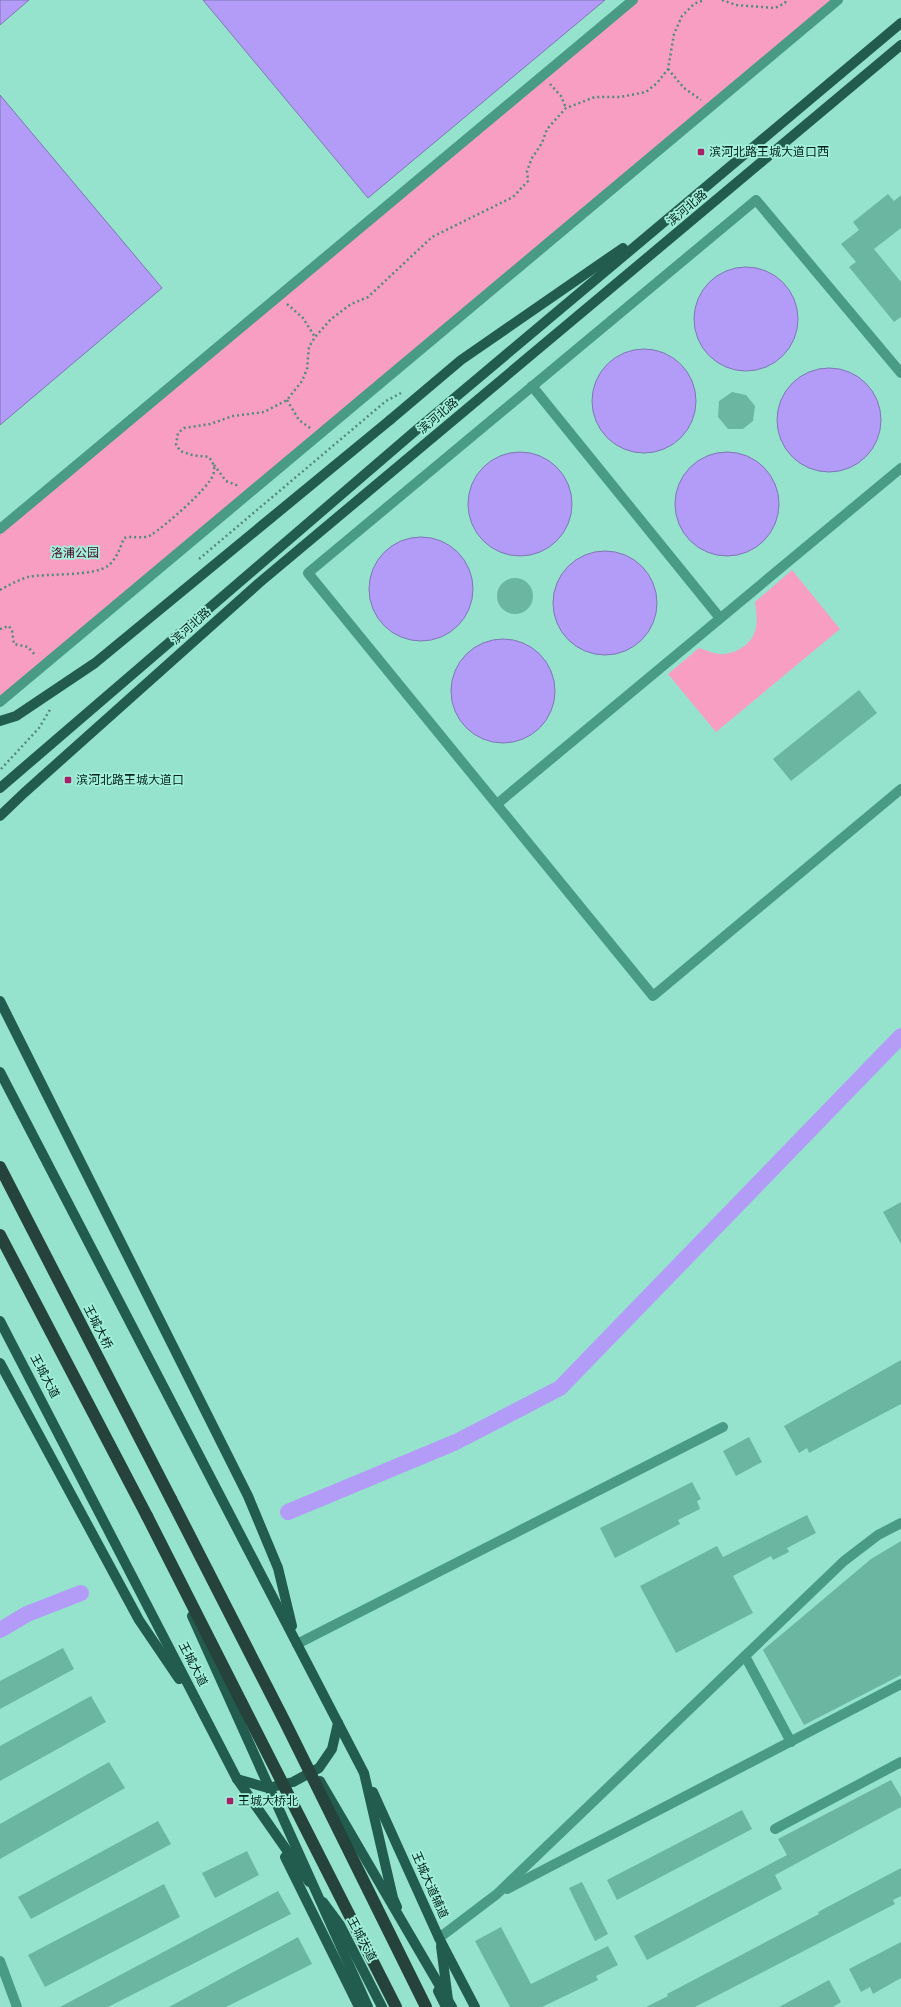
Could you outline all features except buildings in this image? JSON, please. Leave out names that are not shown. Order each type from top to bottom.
[{"type":"highway","name":"王城大桥","points":[[0,1167],[285,1722]]},
{"type":"highway","points":[[0,1235],[147,1516]]},
{"type":"highway","name":"王城大道","points":[[147,1516],[396,2007]]},
{"type":"highway","points":[[285,1722],[426,2007]]},
{"type":"main road","name":"滨河北路","points":[[0,788],[414,432],[901,23]]},
{"type":"main road","name":"滨河北路","points":[[0,816],[30,787],[259,584],[901,45]]},
{"type":"main road","points":[[0,721],[16,716],[96,663],[461,360],[671,216]]},
{"type":"main road","points":[[0,1001],[248,1496],[278,1568],[297,1644]]},
{"type":"main road","points":[[0,1072],[182,1419],[364,1772],[393,1898],[447,2007]]},
{"type":"main road","name":"王城大道","points":[[0,1321],[80,1472],[237,1779],[272,1831],[340,1924],[382,2007]]},
{"type":"main road","points":[[0,1363],[139,1620],[204,1715]]},
{"type":"main road","points":[[147,1516],[368,2007]]},
{"type":"main road","points":[[285,1722],[452,2007]]},
{"type":"main road","points":[[237,1779],[268,1788],[293,1782],[319,1768],[332,1749],[338,1723]]},
{"type":"main road","name":"王城大道辅道","points":[[364,1772],[440,1938],[476,2007]]},
{"type":"main road","points":[[272,1831],[360,2007]]},
{"type":"main road","points":[[440,1938],[447,2007]]},
{"type":"street","points":[[0,529],[633,0]]},
{"type":"street","points":[[0,702],[838,0]]},
{"type":"street","points":[[901,373],[756,200],[308,574],[653,996],[901,789]]},
{"type":"street","points":[[532,386],[720,618]]},
{"type":"street","points":[[496,804],[901,468]]},
{"type":"street","points":[[297,1644],[723,1426]]},
{"type":"street","points":[[440,1938],[497,1894],[844,1561],[878,1534],[901,1522]]},
{"type":"street","points":[[745,1656],[791,1742]]},
{"type":"street","points":[[497,1894],[901,1684]]},
{"type":"street","points":[[775,1829],[901,1762]]},
{"type":"street","points":[[0,1961],[17,2007]]},
{"type":"path","points":[[253,490],[233,485],[226,481],[209,457],[192,455],[180,451],[176,444],[178,433],[184,428],[210,424],[233,416],[264,412],[286,400],[302,381],[307,369],[309,347],[330,319],[351,304],[368,297],[432,238],[513,197],[528,181],[527,171],[532,158],[542,143],[547,129],[566,108],[595,97],[620,97],[646,92],[657,83],[668,69],[674,34],[682,16],[694,4],[704,0]]},
{"type":"path","points":[[722,0],[736,5],[775,8],[785,3],[786,0]]},
{"type":"path","points":[[668,69],[684,88],[710,107]]},
{"type":"path","points":[[541,77],[561,96],[566,108]]},
{"type":"path","points":[[276,298],[292,307],[303,318],[315,337]]},
{"type":"path","points":[[286,400],[299,420],[320,434]]},
{"type":"path","points":[[0,590],[10,584],[28,577],[94,571],[108,566],[116,557],[124,538],[131,536],[142,538],[150,536],[198,494],[207,485],[214,474],[214,464]]},
{"type":"path","points":[[0,630],[9,626],[12,632],[14,644],[28,647],[43,666]]},
{"type":"green space","name":"洛浦公园","points":[[633,0],[838,0],[0,702],[0,529]]},
{"type":"green space","points":[[792,570],[840,629],[716,732],[668,674],[699,648],[715,653],[727,654],[745,646],[750,641],[756,629],[757,616],[755,602]]},
{"type":"shaded area","points":[[0,0],[29,0],[0,25]]},
{"type":"shaded area","points":[[203,0],[605,0],[368,198]]},
{"type":"shaded area","points":[[0,95],[162,288],[0,425]]},
{"type":"shaded area","points":[[746,267],[766,271],[783,282],[794,299],[798,319],[794,339],[783,356],[766,367],[746,371],[726,367],[709,356],[698,339],[694,319],[698,299],[709,282],[726,271]]},
{"type":"shaded area","points":[[644,349],[664,353],[681,364],[692,381],[696,401],[692,421],[681,438],[664,449],[644,453],[624,449],[607,438],[596,421],[592,401],[596,381],[607,364],[624,353]]},
{"type":"shaded area","points":[[829,368],[849,372],[866,383],[877,400],[881,420],[877,440],[866,457],[849,468],[829,472],[809,468],[792,457],[781,440],[777,420],[781,400],[792,383],[809,372]]},
{"type":"shaded area","points":[[520,452],[540,456],[557,467],[568,484],[572,504],[568,524],[557,541],[540,552],[520,556],[500,552],[483,541],[472,524],[468,504],[472,484],[483,467],[500,456]]},
{"type":"shaded area","points":[[727,452],[747,456],[764,467],[775,484],[779,504],[775,524],[764,541],[747,552],[727,556],[707,552],[690,541],[679,524],[675,504],[679,484],[690,467],[707,456]]},
{"type":"shaded area","points":[[421,537],[441,541],[458,552],[469,569],[473,589],[469,609],[458,626],[441,637],[421,641],[401,637],[384,626],[373,609],[369,589],[373,569],[384,552],[401,541]]},
{"type":"shaded area","points":[[605,551],[625,555],[642,566],[653,583],[657,603],[653,623],[642,640],[625,651],[605,655],[585,651],[568,640],[557,623],[553,603],[557,583],[568,566],[585,555]]},
{"type":"shaded area","points":[[503,639],[523,643],[540,654],[551,671],[555,691],[551,711],[540,728],[523,739],[503,743],[483,739],[466,728],[455,711],[451,691],[455,671],[466,654],[483,643]]},
{"type":"waterway","points":[[288,1512],[456,1442],[560,1388],[901,1036]]},
{"type":"waterway","points":[[0,1630],[27,1614],[81,1593]]},
{"type":"place","name":"滨河北路王城大道口西","points":[[701,152]]},
{"type":"place","name":"滨河北路王城大道口","points":[[68,780]]},
{"type":"place","name":"王城大桥北","points":[[230,1801]]}]
